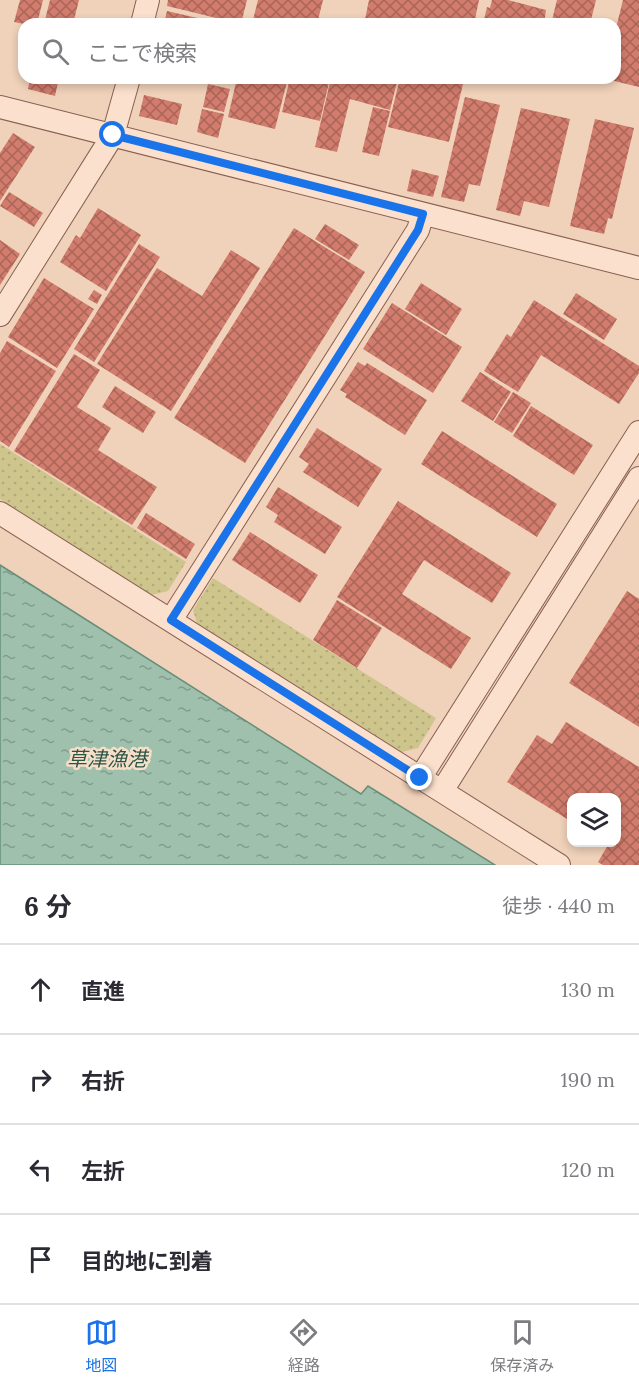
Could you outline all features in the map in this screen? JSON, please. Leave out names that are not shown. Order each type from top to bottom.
[{"type":"street","points":[[144,18],[148,0]]},
{"type":"street","points":[[0,315],[113,135],[127,84]]},
{"type":"street","points":[[0,107],[639,268]]},
{"type":"street","points":[[171,620],[418,230],[423,214]]},
{"type":"street","points":[[420,778],[639,432]]},
{"type":"street","points":[[442,791],[639,478]]},
{"type":"street","points":[[0,513],[559,865]]},
{"type":"street","points":[[585,518],[606,531]]},
{"type":"shaded area","points":[[0,444],[186,562],[168,591],[152,595],[0,499]]},
{"type":"shaded area","points":[[213,578],[436,718],[418,748],[402,752],[197,623],[193,610]]},
{"type":"water","name":"草津漁港","points":[[0,565],[361,794],[368,786],[495,865],[0,865]]},
{"type":"building","points":[[20,0],[43,0],[38,18],[18,18],[18,23],[14,22]]},
{"type":"building","points":[[50,0],[79,0],[74,18],[46,18]]},
{"type":"building","points":[[168,0],[247,0],[242,18],[216,18],[167,6]]},
{"type":"building","points":[[258,0],[323,0],[318,18],[254,18]]},
{"type":"building","points":[[369,0],[479,0],[475,18],[365,18]]},
{"type":"building","points":[[492,0],[508,0],[546,10],[545,18],[484,18],[487,7],[490,8]]},
{"type":"building","points":[[557,0],[596,0],[592,18],[552,18]]},
{"type":"building","points":[[623,0],[639,0],[639,87],[621,83],[621,18],[618,18]]},
{"type":"building","points":[[167,11],[197,18],[165,18]]},
{"type":"building","points":[[29,84],[58,84],[55,96],[28,89]]},
{"type":"building","points":[[208,84],[230,89],[224,112],[203,107]]},
{"type":"building","points":[[236,84],[286,84],[275,129],[228,117]]},
{"type":"building","points":[[289,84],[329,84],[320,121],[282,112]]},
{"type":"building","points":[[330,84],[396,84],[390,110],[350,99],[337,152],[315,147]]},
{"type":"building","points":[[399,84],[463,84],[449,142],[388,127]]},
{"type":"building","points":[[144,95],[182,104],[177,125],[139,116]]},
{"type":"building","points":[[465,97],[500,105],[480,186],[469,184],[464,202],[441,197]]},
{"type":"building","points":[[373,107],[390,111],[379,156],[362,152]]},
{"type":"building","points":[[521,108],[570,119],[549,207],[524,201],[520,216],[496,210]]},
{"type":"building","points":[[202,109],[224,114],[218,138],[197,132]]},
{"type":"building","points":[[595,119],[634,128],[612,219],[608,218],[604,234],[570,226]]},
{"type":"building","points":[[13,133],[35,147],[0,201],[0,153]]},
{"type":"building","points":[[412,169],[439,176],[433,197],[407,191]]},
{"type":"building","points":[[9,192],[43,213],[34,227],[0,206]]},
{"type":"building","points":[[98,208],[141,235],[106,291],[60,262],[76,235],[80,238]]},
{"type":"building","points":[[325,224],[359,245],[349,260],[315,239]]},
{"type":"building","points":[[294,228],[365,272],[245,463],[174,418]]},
{"type":"building","points":[[0,240],[20,254],[0,285]]},
{"type":"building","points":[[139,244],[160,257],[94,362],[74,349]]},
{"type":"building","points":[[231,250],[260,268],[171,411],[97,364],[157,268],[202,296]]},
{"type":"building","points":[[44,278],[94,309],[57,368],[8,337]]},
{"type":"building","points":[[421,283],[462,309],[446,335],[405,309]]},
{"type":"building","points":[[94,290],[102,295],[97,304],[88,299]]},
{"type":"building","points":[[576,293],[617,319],[604,340],[563,314]]},
{"type":"building","points":[[534,300],[639,366],[639,373],[619,404],[541,355],[518,392],[484,371],[507,334],[511,337]]},
{"type":"building","points":[[392,303],[462,347],[433,393],[363,349]]},
{"type":"building","points":[[7,341],[56,371],[9,447],[0,441],[0,353]]},
{"type":"building","points":[[74,354],[100,370],[77,407],[111,428],[98,450],[157,487],[132,525],[14,451]]},
{"type":"building","points":[[358,362],[365,366],[367,363],[427,400],[405,435],[345,397],[347,394],[340,390]]},
{"type":"building","points":[[480,372],[511,392],[493,421],[461,401]]},
{"type":"building","points":[[115,386],[156,412],[143,433],[102,407]]},
{"type":"building","points":[[513,392],[531,403],[512,433],[494,422]]},
{"type":"building","points":[[531,406],[593,445],[574,475],[513,436]]},
{"type":"building","points":[[317,428],[382,469],[358,507],[303,472],[309,464],[299,457]]},
{"type":"building","points":[[442,431],[557,504],[537,537],[421,464]]},
{"type":"building","points":[[278,487],[342,527],[325,554],[274,522],[278,515],[266,507]]},
{"type":"building","points":[[398,501],[511,573],[492,603],[424,560],[402,594],[471,638],[451,669],[337,597]]},
{"type":"building","points":[[146,513],[195,544],[186,559],[137,528]]},
{"type":"building","points":[[250,532],[318,575],[300,603],[232,560]]},
{"type":"building","points":[[627,591],[639,599],[639,727],[569,683]]},
{"type":"building","points":[[337,600],[382,628],[357,668],[313,640]]},
{"type":"building","points":[[566,722],[639,767],[639,865],[603,865],[598,862],[607,847],[621,847],[621,793],[567,793],[567,819],[507,782],[537,735],[552,744]]},
{"type":"route","points":[[113,135],[423,214],[418,230],[171,620],[420,778]]}]
